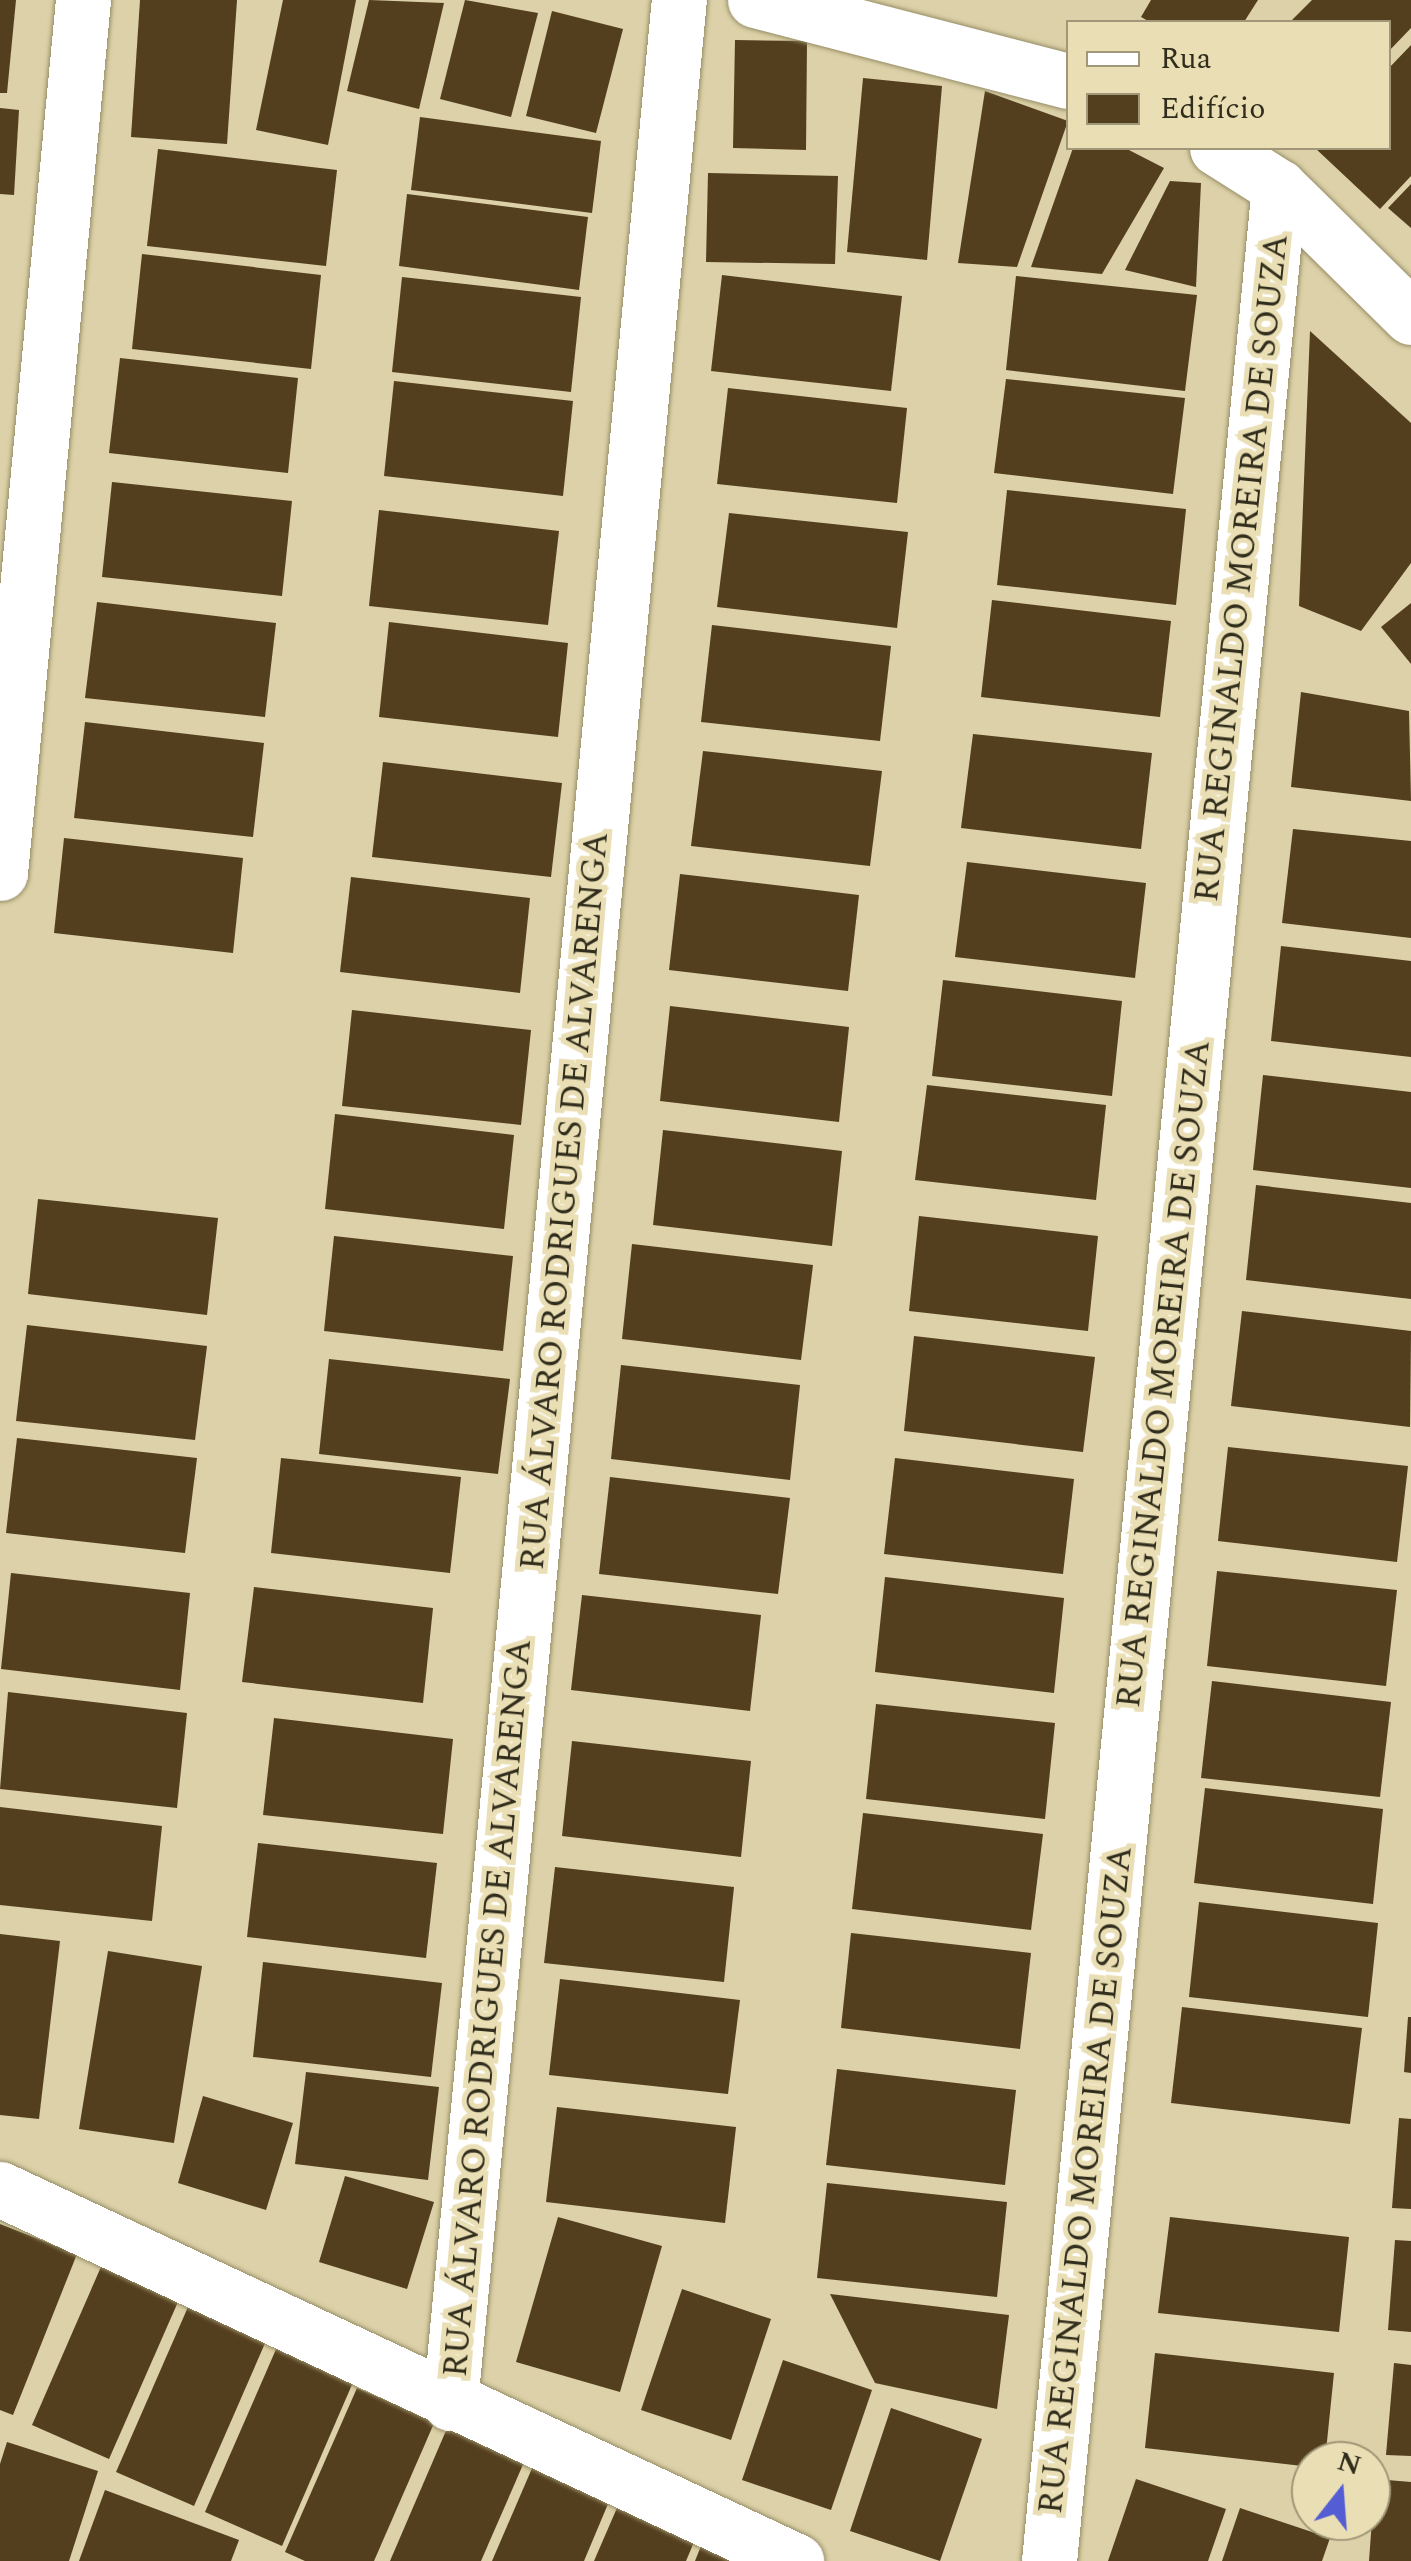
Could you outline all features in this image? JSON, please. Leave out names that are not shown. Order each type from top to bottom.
[{"type":"street","points":[[0,873],[83,0]]},
{"type":"street","name":"RUA ÁLVARO RODRIGUES DE ALVARENGA","points":[[450,2403],[679,0]]},
{"type":"street","points":[[755,0],[1066,80]]},
{"type":"street","points":[[1221,150],[1279,187],[1411,317]]},
{"type":"street","name":"RUA REGINALDO MOREIRA DE SOUZA","points":[[1048,2561],[1279,187]]},
{"type":"street","points":[[0,2189],[450,2403],[796,2561]]},
{"type":"building","points":[[0,0],[16,0],[7,93],[0,93]]},
{"type":"building","points":[[140,0],[237,0],[227,144],[131,137]]},
{"type":"building","points":[[283,0],[356,0],[328,145],[256,130]]},
{"type":"building","points":[[369,0],[444,3],[419,109],[347,91]]},
{"type":"building","points":[[465,0],[538,13],[511,117],[440,99]]},
{"type":"building","points":[[1151,0],[1258,0],[1245,20],[1141,17]]},
{"type":"building","points":[[1312,0],[1411,0],[1411,28],[1391,49],[1391,20],[1292,20]]},
{"type":"building","points":[[552,11],[623,29],[596,133],[526,116]]},
{"type":"building","points":[[735,40],[807,41],[806,150],[733,148]]},
{"type":"building","points":[[1411,45],[1411,176],[1380,209],[1317,150],[1391,150],[1391,66]]},
{"type":"building","points":[[863,78],[942,86],[927,260],[847,252]]},
{"type":"building","points":[[985,91],[1066,120],[1017,267],[958,263]]},
{"type":"building","points":[[0,108],[19,110],[14,195],[0,194]]},
{"type":"building","points":[[420,117],[601,141],[592,213],[411,190]]},
{"type":"building","points":[[158,149],[337,170],[326,266],[147,246]]},
{"type":"building","points":[[1072,150],[1129,150],[1164,168],[1102,274],[1031,267]]},
{"type":"building","points":[[708,173],[838,176],[835,264],[706,262]]},
{"type":"building","points":[[1170,181],[1201,183],[1196,287],[1125,270]]},
{"type":"building","points":[[1411,184],[1411,228],[1388,208]]},
{"type":"building","points":[[407,194],[588,217],[579,290],[399,266]]},
{"type":"building","points":[[142,254],[321,275],[311,369],[132,349]]},
{"type":"building","points":[[722,275],[902,296],[891,391],[711,371]]},
{"type":"building","points":[[1016,276],[1197,295],[1185,391],[1006,370]]},
{"type":"building","points":[[402,277],[581,297],[571,392],[392,372]]},
{"type":"building","points":[[1310,331],[1411,423],[1411,563],[1361,631],[1299,606]]},
{"type":"building","points":[[120,358],[298,378],[288,473],[109,453]]},
{"type":"building","points":[[1006,379],[1185,398],[1173,494],[994,473]]},
{"type":"building","points":[[394,381],[573,401],[563,496],[384,476]]},
{"type":"building","points":[[728,388],[907,408],[897,503],[717,484]]},
{"type":"building","points":[[112,482],[292,501],[282,596],[102,577]]},
{"type":"building","points":[[1007,490],[1186,509],[1176,605],[997,585]]},
{"type":"building","points":[[379,510],[559,531],[548,625],[369,606]]},
{"type":"building","points":[[729,513],[908,532],[897,628],[717,607]]},
{"type":"building","points":[[992,600],[1171,621],[1160,717],[981,697]]},
{"type":"building","points":[[97,602],[276,623],[265,717],[85,698]]},
{"type":"building","points":[[1411,603],[1411,664],[1381,627]]},
{"type":"building","points":[[389,622],[568,643],[558,737],[379,717]]},
{"type":"building","points":[[712,625],[891,646],[880,741],[701,722]]},
{"type":"building","points":[[1301,692],[1409,711],[1411,801],[1291,787]]},
{"type":"building","points":[[85,722],[264,743],[253,837],[74,818]]},
{"type":"building","points":[[973,734],[1152,753],[1141,849],[961,828]]},
{"type":"building","points":[[703,751],[882,771],[870,866],[691,846]]},
{"type":"building","points":[[383,762],[562,783],[551,877],[372,857]]},
{"type":"building","points":[[1293,829],[1411,841],[1411,938],[1282,923]]},
{"type":"building","points":[[64,838],[243,858],[233,953],[54,933]]},
{"type":"building","points":[[967,862],[1146,883],[1135,978],[955,957]]},
{"type":"building","points":[[680,874],[859,895],[848,991],[669,970]]},
{"type":"building","points":[[351,877],[530,898],[520,993],[340,972]]},
{"type":"building","points":[[1281,946],[1411,961],[1411,1057],[1271,1041]]},
{"type":"building","points":[[943,980],[1122,1001],[1112,1096],[932,1076]]},
{"type":"building","points":[[670,1006],[849,1027],[839,1122],[660,1101]]},
{"type":"building","points":[[352,1010],[531,1030],[521,1125],[342,1106]]},
{"type":"building","points":[[1263,1075],[1411,1092],[1411,1188],[1253,1170]]},
{"type":"building","points":[[927,1085],[1106,1105],[1096,1200],[915,1180]]},
{"type":"building","points":[[335,1114],[514,1135],[504,1229],[325,1209]]},
{"type":"building","points":[[663,1130],[842,1151],[832,1246],[653,1225]]},
{"type":"building","points":[[1256,1185],[1411,1203],[1411,1299],[1246,1280]]},
{"type":"building","points":[[38,1199],[218,1218],[207,1315],[28,1294]]},
{"type":"building","points":[[919,1216],[1098,1236],[1088,1331],[909,1311]]},
{"type":"building","points":[[334,1236],[513,1256],[503,1351],[324,1331]]},
{"type":"building","points":[[632,1244],[813,1265],[801,1360],[622,1339]]},
{"type":"building","points":[[1242,1311],[1411,1331],[1410,1427],[1231,1406]]},
{"type":"building","points":[[27,1325],[207,1346],[195,1440],[16,1421]]},
{"type":"building","points":[[914,1336],[1095,1357],[1083,1452],[904,1431]]},
{"type":"building","points":[[329,1359],[510,1379],[498,1474],[319,1454]]},
{"type":"building","points":[[621,1365],[800,1385],[790,1480],[611,1459]]},
{"type":"building","points":[[17,1438],[197,1458],[185,1553],[6,1533]]},
{"type":"building","points":[[1228,1447],[1408,1466],[1397,1562],[1218,1541]]},
{"type":"building","points":[[281,1458],[461,1477],[450,1573],[271,1553]]},
{"type":"building","points":[[895,1458],[1074,1479],[1063,1574],[884,1554]]},
{"type":"building","points":[[610,1477],[790,1498],[778,1594],[599,1574]]},
{"type":"building","points":[[1217,1571],[1397,1590],[1386,1686],[1207,1666]]},
{"type":"building","points":[[11,1573],[190,1593],[180,1690],[1,1669]]},
{"type":"building","points":[[885,1577],[1064,1598],[1054,1693],[875,1672]]},
{"type":"building","points":[[254,1587],[433,1608],[423,1703],[242,1682]]},
{"type":"building","points":[[582,1595],[761,1615],[750,1711],[571,1690]]},
{"type":"building","points":[[1212,1681],[1391,1702],[1380,1797],[1201,1778]]},
{"type":"building","points":[[8,1692],[187,1713],[177,1808],[0,1789]]},
{"type":"building","points":[[876,1704],[1055,1723],[1045,1819],[866,1799]]},
{"type":"building","points":[[274,1718],[453,1739],[443,1834],[263,1815]]},
{"type":"building","points":[[572,1741],[751,1761],[741,1857],[562,1836]]},
{"type":"building","points":[[1205,1788],[1383,1809],[1373,1904],[1194,1883]]},
{"type":"building","points":[[0,1807],[162,1826],[152,1921],[0,1905]]},
{"type":"building","points":[[863,1813],[1043,1834],[1031,1930],[852,1909]]},
{"type":"building","points":[[258,1843],[437,1863],[426,1958],[247,1937]]},
{"type":"building","points":[[555,1867],[734,1887],[724,1982],[544,1963]]},
{"type":"building","points":[[1199,1902],[1378,1923],[1368,2017],[1189,1997]]},
{"type":"building","points":[[851,1933],[1031,1953],[1020,2049],[841,2028]]},
{"type":"building","points":[[0,1934],[60,1941],[39,2119],[0,2115]]},
{"type":"building","points":[[108,1951],[202,1966],[174,2143],[79,2129]]},
{"type":"building","points":[[263,1962],[442,1983],[431,2077],[253,2057]]},
{"type":"building","points":[[560,1979],[740,2000],[728,2094],[549,2075]]},
{"type":"building","points":[[1182,2007],[1362,2028],[1350,2124],[1171,2103]]},
{"type":"building","points":[[1411,2017],[1411,2073],[1404,2072]]},
{"type":"building","points":[[837,2069],[1016,2090],[1005,2185],[826,2165]]},
{"type":"building","points":[[306,2072],[439,2087],[428,2180],[295,2164]]},
{"type":"building","points":[[203,2096],[293,2123],[266,2210],[178,2183]]},
{"type":"building","points":[[557,2107],[736,2127],[725,2223],[546,2202]]},
{"type":"building","points":[[1399,2118],[1411,2119],[1411,2209],[1392,2208]]},
{"type":"building","points":[[345,2176],[434,2202],[407,2289],[319,2262]]},
{"type":"building","points":[[827,2183],[1007,2202],[997,2297],[817,2278]]},
{"type":"building","points":[[558,2217],[662,2246],[620,2392],[516,2362]]},
{"type":"building","points":[[1170,2217],[1349,2237],[1339,2332],[1158,2313]]},
{"type":"building","points":[[0,2224],[77,2254],[13,2415],[0,2410]]},
{"type":"building","points":[[1395,2240],[1411,2241],[1411,2332],[1388,2330]]},
{"type":"building","points":[[104,2260],[181,2295],[109,2459],[32,2425]]},
{"type":"building","points":[[682,2289],[771,2319],[731,2440],[641,2410]]},
{"type":"building","points":[[830,2294],[1009,2315],[997,2409],[875,2383]]},
{"type":"building","points":[[188,2307],[266,2341],[194,2506],[116,2472]]},
{"type":"building","points":[[277,2347],[354,2380],[282,2546],[205,2512]]},
{"type":"building","points":[[1155,2353],[1334,2373],[1327,2441],[1291,2441],[1291,2465],[1145,2448]]},
{"type":"building","points":[[783,2360],[872,2390],[831,2510],[742,2480]]},
{"type":"building","points":[[1394,2363],[1411,2365],[1411,2456],[1391,2455],[1391,2441],[1387,2441]]},
{"type":"building","points":[[357,2388],[435,2421],[374,2561],[305,2561],[285,2552]]},
{"type":"building","points":[[891,2408],[982,2439],[940,2561],[850,2531]]},
{"type":"building","points":[[448,2426],[525,2460],[481,2561],[390,2561]]},
{"type":"building","points":[[7,2442],[98,2471],[69,2561],[0,2561],[0,2464]]},
{"type":"building","points":[[536,2459],[613,2492],[584,2561],[492,2561]]},
{"type":"building","points":[[1136,2479],[1226,2509],[1208,2561],[1108,2561]]},
{"type":"building","points":[[1391,2480],[1411,2482],[1411,2561],[1369,2561],[1370,2541],[1391,2541]]},
{"type":"building","points":[[105,2490],[239,2540],[231,2561],[79,2561]]},
{"type":"building","points":[[620,2501],[697,2535],[686,2561],[594,2561]]},
{"type":"building","points":[[1240,2508],[1291,2525],[1291,2541],[1329,2541],[1322,2561],[1222,2561]]},
{"type":"building","points":[[703,2541],[749,2561],[695,2561]]}]
